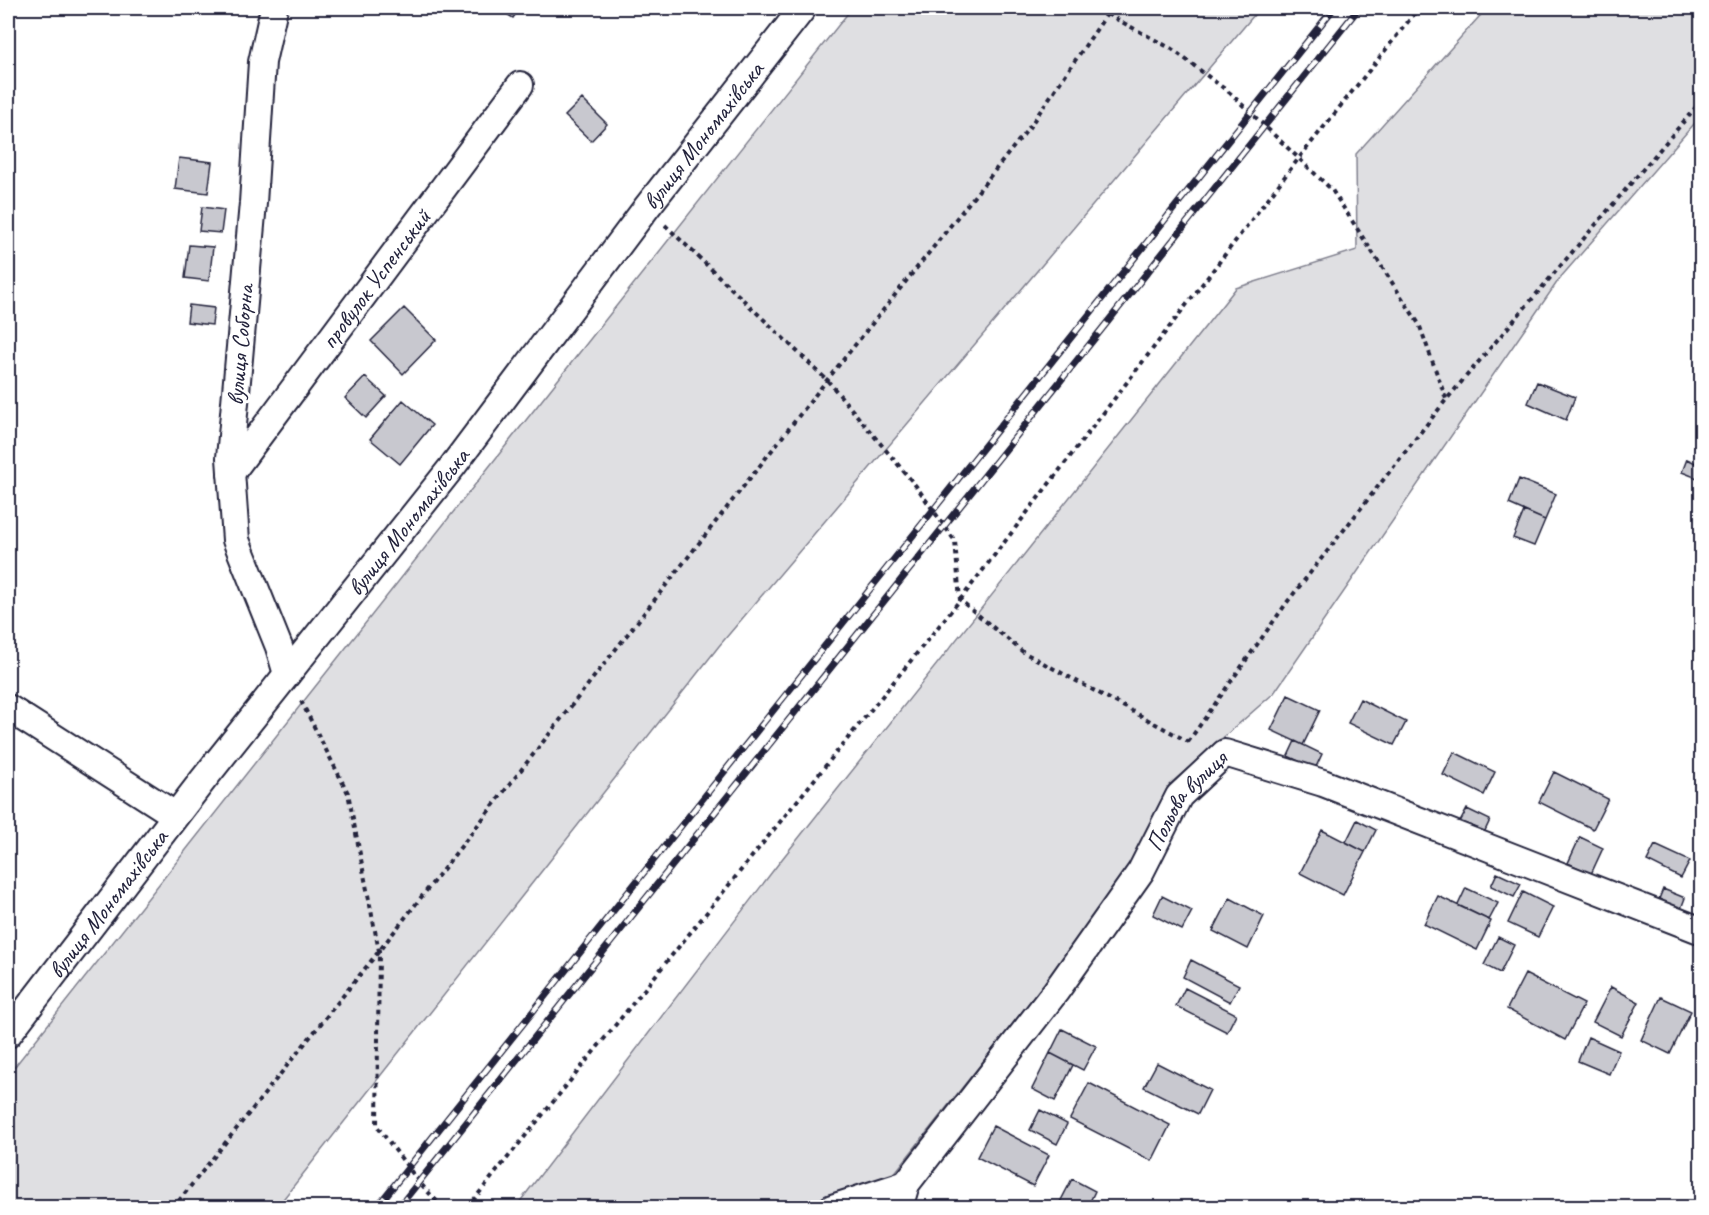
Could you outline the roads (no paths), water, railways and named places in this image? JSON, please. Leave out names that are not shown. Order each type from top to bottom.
[{"type":"street","name":"вулиця Соборна","points":[[274,8],[262,62],[254,203],[230,458],[236,540],[279,647],[286,674]]},
{"type":"street","name":"вулиця Мономахівська","points":[[8,1034],[175,815],[452,467],[647,207],[803,8]]},
{"type":"street","name":"провулок Успенський","points":[[231,473],[520,85]]},
{"type":"street","points":[[8,708],[175,815]]},
{"type":"street","name":"Польова вулиця","points":[[902,1196],[1056,992],[1142,871],[1179,796],[1225,753],[1323,783],[1701,931]]},
{"type":"street","points":[[832,1208],[902,1196]]},
{"type":"railway","points":[[376,1208],[1334,8]]},
{"type":"railway","points":[[398,1208],[1359,8]]}]
